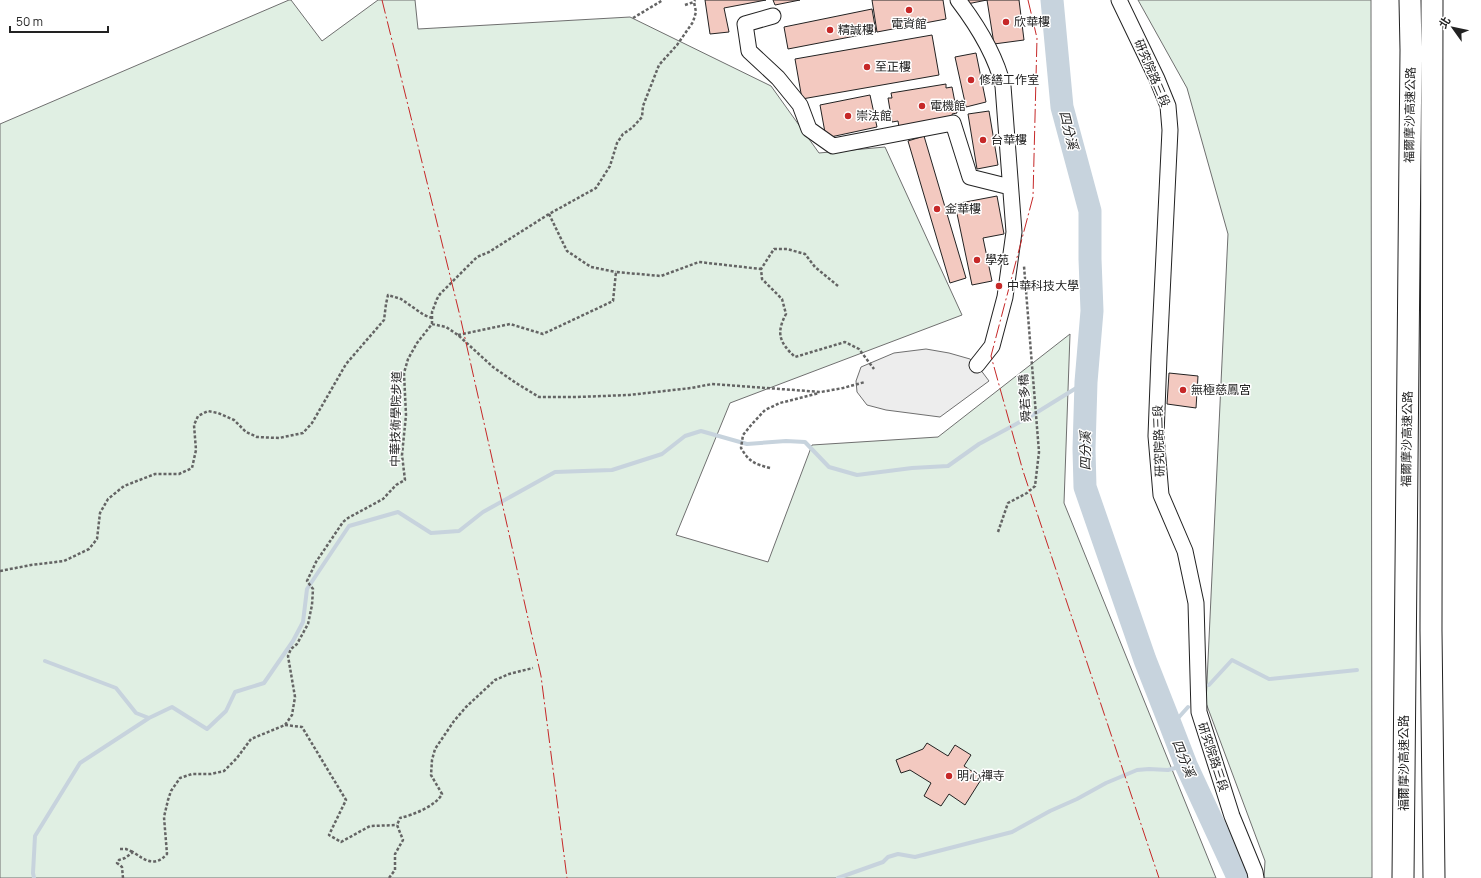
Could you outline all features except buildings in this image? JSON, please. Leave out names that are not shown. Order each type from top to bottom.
[{"type":"highway","name":"福爾摩沙高速公路","points":[[1403,878],[1411,66],[1410,0]]},
{"type":"highway","name":"福爾摩沙高速公路","points":[[1432,0],[1431,630],[1434,878]]},
{"type":"street","points":[[958,0],[988,47],[1000,72],[1003,86],[1014,232],[1005,297],[992,346],[977,365]]},
{"type":"street","name":"研究院路三段","points":[[1119,0],[1157,79],[1168,106],[1170,130],[1156,436],[1161,495],[1185,551],[1196,603],[1199,712],[1232,816],[1255,872],[1256,878]]},
{"type":"street","points":[[773,16],[745,24],[749,51],[778,78],[800,105],[810,129],[827,142],[833,146],[953,123],[970,177],[1010,187]]},
{"type":"path","points":[[633,18],[663,0]]},
{"type":"path","points":[[685,4],[694,1],[696,12],[693,22],[677,45],[659,65],[643,106],[644,118],[623,134],[617,143],[610,166],[596,188],[549,214],[499,244],[489,252],[477,257],[440,294],[433,308],[432,324],[446,327],[458,335],[493,367],[539,397],[629,395],[691,388],[712,384],[823,392]]},
{"type":"path","points":[[549,214],[567,251],[591,267],[616,272],[661,276],[699,262],[761,269]]},
{"type":"path","points":[[838,286],[816,267],[805,254],[787,249],[774,249],[761,269],[762,279],[782,299],[786,314],[780,325],[779,336],[786,349],[795,356],[845,342],[859,349],[874,369]]},
{"type":"path","points":[[458,335],[510,324],[543,334],[612,301],[616,272]]},
{"type":"path","points":[[0,571],[64,561],[89,549],[97,538],[100,513],[108,499],[124,486],[154,474],[179,474],[192,468],[196,450],[194,424],[198,416],[208,411],[218,413],[234,420],[246,432],[257,437],[279,438],[303,433],[312,423],[346,364],[384,320],[388,295],[402,299],[424,315],[432,318]]},
{"type":"path","name":"中華技術學院步道","points":[[285,725],[292,715],[295,697],[288,656],[291,649],[297,644],[308,624],[312,605],[313,589],[307,581],[316,562],[343,522],[383,499],[396,485],[405,480],[402,455],[406,415],[404,373],[408,359],[417,343],[432,324]]},
{"type":"path","name":"舜若多橋","points":[[998,532],[1008,503],[1027,493],[1035,486],[1038,452],[1030,343]]},
{"type":"path","points":[[770,468],[751,461],[747,458],[741,448],[743,435],[765,410],[780,403],[865,382]]},
{"type":"path","points":[[390,878],[395,870],[395,854],[403,840],[397,824],[400,818],[414,814],[439,800],[442,794],[431,775],[432,760],[439,744],[454,721],[466,707],[495,680],[509,674],[533,668]]},
{"type":"path","points":[[120,849],[126,849],[152,862],[161,860],[167,854],[164,817],[171,791],[180,778],[192,774],[211,774],[224,771],[237,758],[251,739],[285,725],[302,727],[346,800],[329,836],[341,842],[370,826],[397,824]]},
{"type":"path","points":[[123,878],[122,867],[117,863],[118,860],[125,858],[133,852]]},
{"type":"green space","points":[[291,0],[322,41],[378,0],[415,0],[418,29],[630,17],[771,86],[819,153],[885,147],[962,315],[730,403],[676,535],[768,562],[812,445],[938,437],[1070,334],[1064,503],[1216,878],[0,878],[0,124]]},
{"type":"green space","points":[[1138,0],[1371,0],[1372,878],[1264,878],[1265,861],[1206,703],[1228,234],[1187,88]]},
{"type":"shaded area","points":[[926,349],[970,359],[977,365],[989,381],[940,417],[886,410],[867,405],[857,392],[856,381],[861,367],[894,353]]},
{"type":"waterway","name":"四分溪","points":[[1052,0],[1062,107],[1090,211],[1092,311],[1086,382],[1084,449],[1085,487],[1145,660],[1186,765],[1237,875],[1237,878]]},
{"type":"waterway","points":[[34,878],[35,836],[80,763],[149,718],[172,707],[207,729],[226,711],[235,692],[264,683],[293,641],[303,622],[307,589],[349,526],[398,512],[431,533],[459,531],[483,512],[555,472],[612,470],[662,454],[685,436],[701,431],[747,444],[786,441],[805,442],[829,467],[857,475],[912,468],[948,466],[979,444],[1031,416],[1086,382]]},
{"type":"waterway","points":[[1209,685],[1232,660],[1269,679],[1357,670]]},
{"type":"waterway","points":[[45,661],[116,688],[136,713],[149,718]]},
{"type":"waterway","points":[[1171,726],[1188,707]]},
{"type":"waterway","points":[[838,878],[883,862],[888,857],[898,854],[915,857],[1012,832],[1106,783],[1137,770],[1168,770],[1186,765]]},
{"type":"power","points":[[382,0],[460,316],[541,676],[567,878]]},
{"type":"power","points":[[1028,0],[1037,38],[1033,197],[991,356],[1023,471],[1159,878]]},
{"type":"place","name":"電資館","points":[[909,10]]},
{"type":"place","name":"欣華樓","points":[[1006,22]]},
{"type":"place","name":"精誠樓","points":[[830,30]]},
{"type":"place","name":"至正樓","points":[[867,67]]},
{"type":"place","name":"修繕工作室","points":[[971,80]]},
{"type":"place","name":"電機館","points":[[922,106]]},
{"type":"place","name":"崇法館","points":[[848,116]]},
{"type":"place","name":"台華樓","points":[[983,140]]},
{"type":"place","name":"金華樓","points":[[937,209]]},
{"type":"place","name":"學苑","points":[[977,260]]},
{"type":"place","name":"中華科技大學","points":[[999,286]]},
{"type":"place","name":"無極慈鳳宮","points":[[1183,390]]},
{"type":"place","name":"明心禪寺","points":[[949,776]]}]
